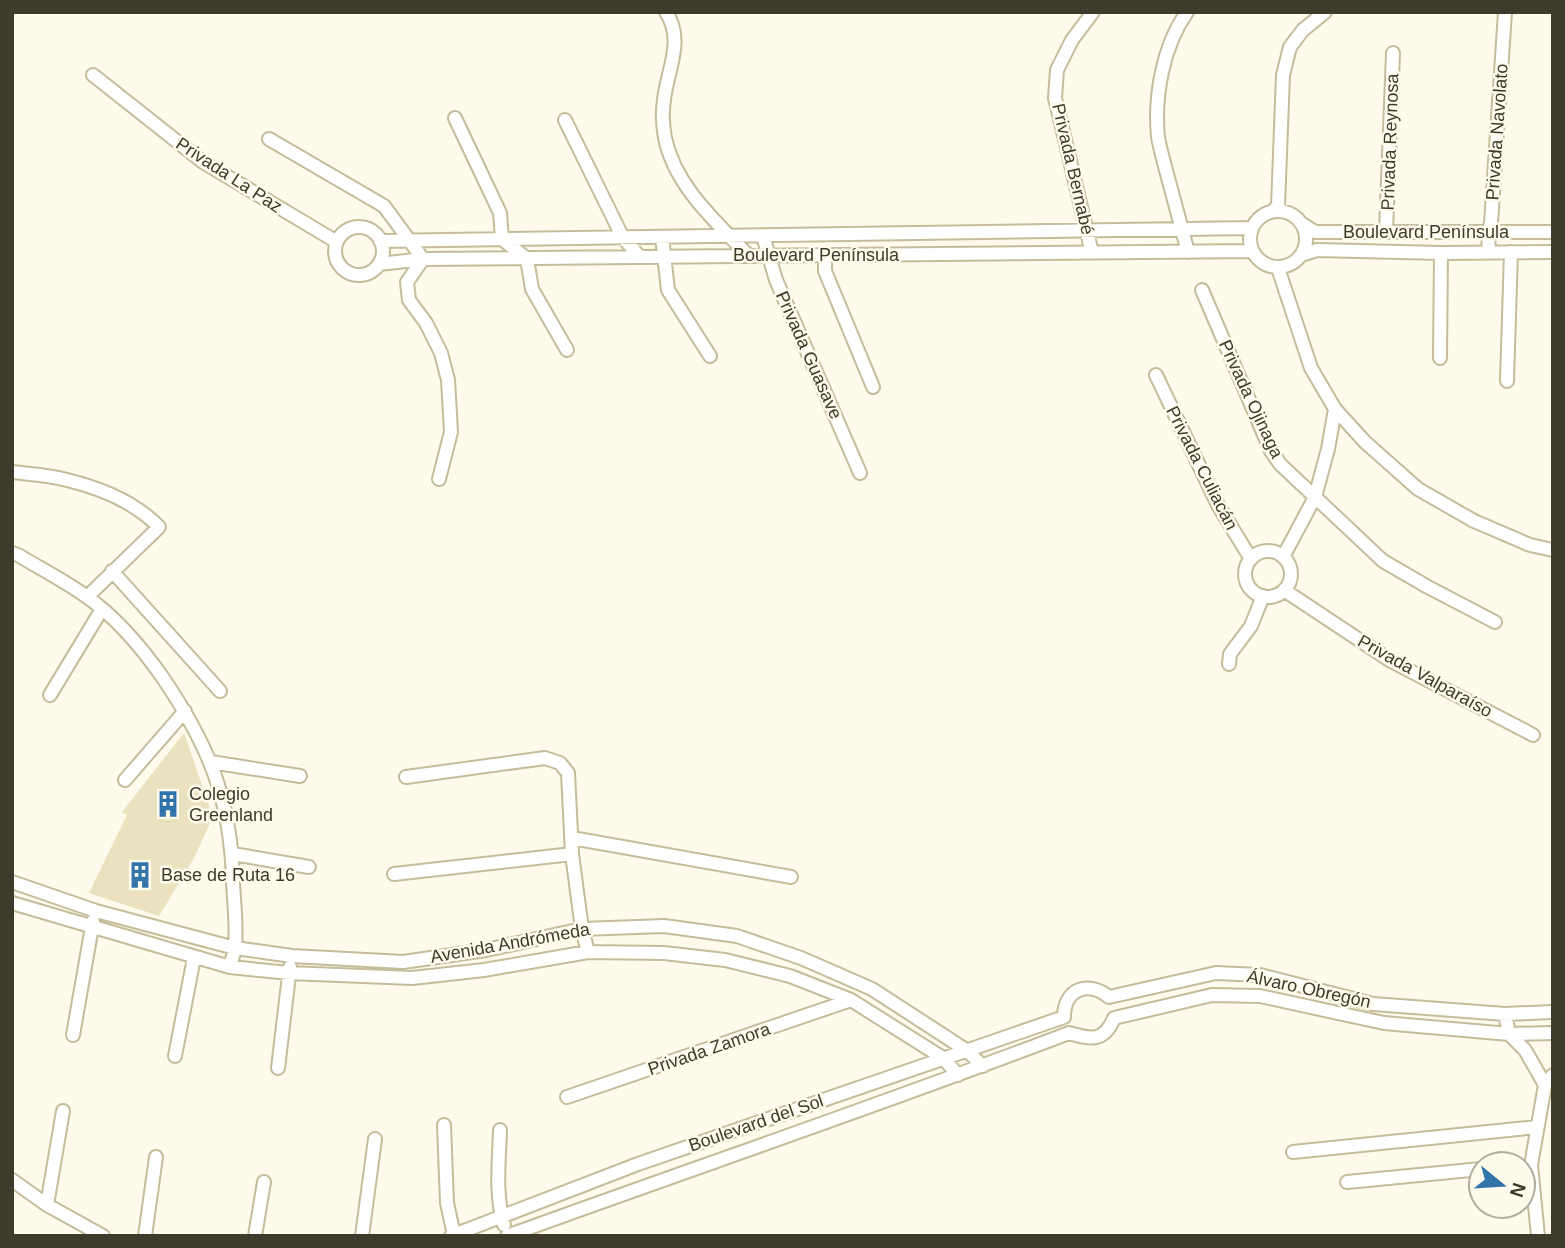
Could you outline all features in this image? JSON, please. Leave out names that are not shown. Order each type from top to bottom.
[{"type":"street","points":[[666,12],[675,34],[675,52],[663,102],[665,136],[671,160],[685,186],[748,255]]},
{"type":"street","name":"Privada Bernabé","points":[[1092,253],[1055,98],[1057,70],[1072,40],[1093,12]]},
{"type":"street","points":[[1187,12],[1170,45],[1163,70],[1158,107],[1158,138],[1188,252]]},
{"type":"street","points":[[1273,211],[1278,206],[1285,66],[1290,47],[1303,30],[1325,12]]},
{"type":"street","name":"Privada Navolato","points":[[1489,252],[1488,232],[1492,210],[1505,12]]},
{"type":"street","name":"Privada Reynosa","points":[[1385,232],[1393,53]]},
{"type":"street","name":"Privada La Paz","points":[[93,75],[202,162],[337,242]]},
{"type":"street","points":[[455,118],[500,213],[502,239],[527,259],[532,289],[567,349]]},
{"type":"street","points":[[565,120],[623,238],[640,257]]},
{"type":"street","points":[[270,139],[384,206],[423,259],[407,282],[409,300],[426,323],[441,353],[448,380],[451,432],[439,479]]},
{"type":"street","points":[[1283,211],[1292,214],[1301,223],[1306,237],[1305,246],[1295,262],[1278,268],[1260,262],[1252,251],[1249,237],[1257,220],[1264,214],[1283,211]]},
{"type":"street","name":"Boulevard Península","points":[[1301,223],[1315,232],[1553,232]]},
{"type":"street","name":"Boulevard Península","points":[[380,241],[1252,228]]},
{"type":"street","points":[[348,230],[370,230],[380,241],[383,248],[379,264],[367,274],[359,275],[344,270],[339,264],[335,249],[337,242],[348,230]]},
{"type":"street","name":"Privada Guasave","points":[[763,236],[775,280],[860,473]]},
{"type":"street","points":[[662,237],[668,290],[710,356]]},
{"type":"street","name":"Boulevard Península","points":[[1301,255],[1317,250],[1553,252]]},
{"type":"street","name":"Boulevard Península","points":[[379,264],[423,259],[1252,251]]},
{"type":"street","points":[[1507,381],[1511,252]]},
{"type":"street","points":[[1440,358],[1441,253]]},
{"type":"street","points":[[825,255],[825,271],[873,387]]},
{"type":"street","points":[[1278,268],[1311,368],[1335,409],[1365,442],[1418,489],[1474,522],[1530,545],[1553,550]]},
{"type":"street","name":"Privada Ojinaga","points":[[1202,290],[1271,451],[1280,464],[1383,561],[1495,622]]},
{"type":"street","name":"Privada Culiacán","points":[[1156,375],[1219,505],[1251,559]]},
{"type":"street","points":[[1283,557],[1315,497],[1335,409]]},
{"type":"street","points":[[12,472],[65,479],[108,493],[149,517],[159,527],[87,597]]},
{"type":"street","points":[[1270,551],[1283,557],[1288,563],[1290,577],[1284,590],[1270,597],[1250,588],[1246,581],[1247,566],[1251,559],[1270,551]]},
{"type":"street","points":[[14,558],[87,597],[102,608],[142,649],[186,711],[211,762],[225,806],[233,854],[235,947],[230,967]]},
{"type":"street","points":[[112,571],[220,691]]},
{"type":"street","name":"Privada Valparaíso","points":[[1284,590],[1391,661],[1533,735]]},
{"type":"street","points":[[1229,664],[1230,654],[1251,626],[1263,596]]},
{"type":"street","points":[[50,695],[102,608]]},
{"type":"street","points":[[125,780],[186,711]]},
{"type":"street","points":[[406,777],[545,758],[559,763],[568,773],[572,854],[582,929],[588,952]]},
{"type":"street","points":[[211,762],[300,776]]},
{"type":"street","points":[[572,838],[791,877]]},
{"type":"street","points":[[233,854],[309,867]]},
{"type":"street","points":[[394,874],[572,854]]},
{"type":"street","name":"Avenida Andrómeda","points":[[12,882],[96,911],[235,947],[292,956],[403,962],[486,950],[582,929],[664,926],[737,936],[801,958],[873,989],[967,1051],[983,1066]]},
{"type":"street","name":"Avenida Andrómeda","points":[[12,903],[194,958],[230,967],[289,974],[412,978],[484,970],[588,952],[664,953],[725,960],[790,976],[851,1000],[943,1058],[958,1075]]},
{"type":"street","points":[[73,1035],[96,911]]},
{"type":"street","points":[[278,1068],[292,956]]},
{"type":"street","points":[[175,1056],[194,958]]},
{"type":"street","name":"Álvaro Obregón","points":[[1064,1017],[1066,1002],[1071,995],[1085,988],[1100,990],[1109,998],[1216,973],[1260,975],[1373,1004],[1505,1014],[1553,1012]]},
{"type":"street","name":"Álvaro Obregón","points":[[1114,1018],[1212,995],[1260,996],[1384,1023],[1509,1034],[1553,1033]]},
{"type":"street","name":"Privada Zamora","points":[[567,1097],[851,1000]]},
{"type":"street","points":[[1505,1014],[1509,1034],[1549,1080],[1531,1150]]},
{"type":"street","name":"Boulevard del Sol","points":[[452,1235],[638,1164],[1064,1017]]},
{"type":"street","name":"Boulevard del Sol","points":[[507,1236],[1069,1033],[1089,1039],[1097,1037],[1111,1027],[1114,1018]]},
{"type":"street","points":[[47,1205],[63,1111]]},
{"type":"street","points":[[444,1125],[447,1203],[452,1235]]},
{"type":"street","points":[[1293,1152],[1537,1127]]},
{"type":"street","points":[[500,1130],[499,1187],[507,1236]]},
{"type":"street","points":[[362,1236],[375,1139]]},
{"type":"street","points":[[145,1236],[156,1157]]},
{"type":"street","points":[[1348,1182],[1467,1170]]},
{"type":"street","points":[[12,1180],[47,1205],[103,1236]]},
{"type":"street","points":[[255,1236],[264,1182]]},
{"type":"building","points":[[184,733],[213,817],[194,858],[159,916],[89,893],[127,815],[122,812]]},
{"type":"place","name":"Colegio Greenland","points":[[168,804]]},
{"type":"place","name":"Base de Ruta 16","points":[[140,875]]}]
